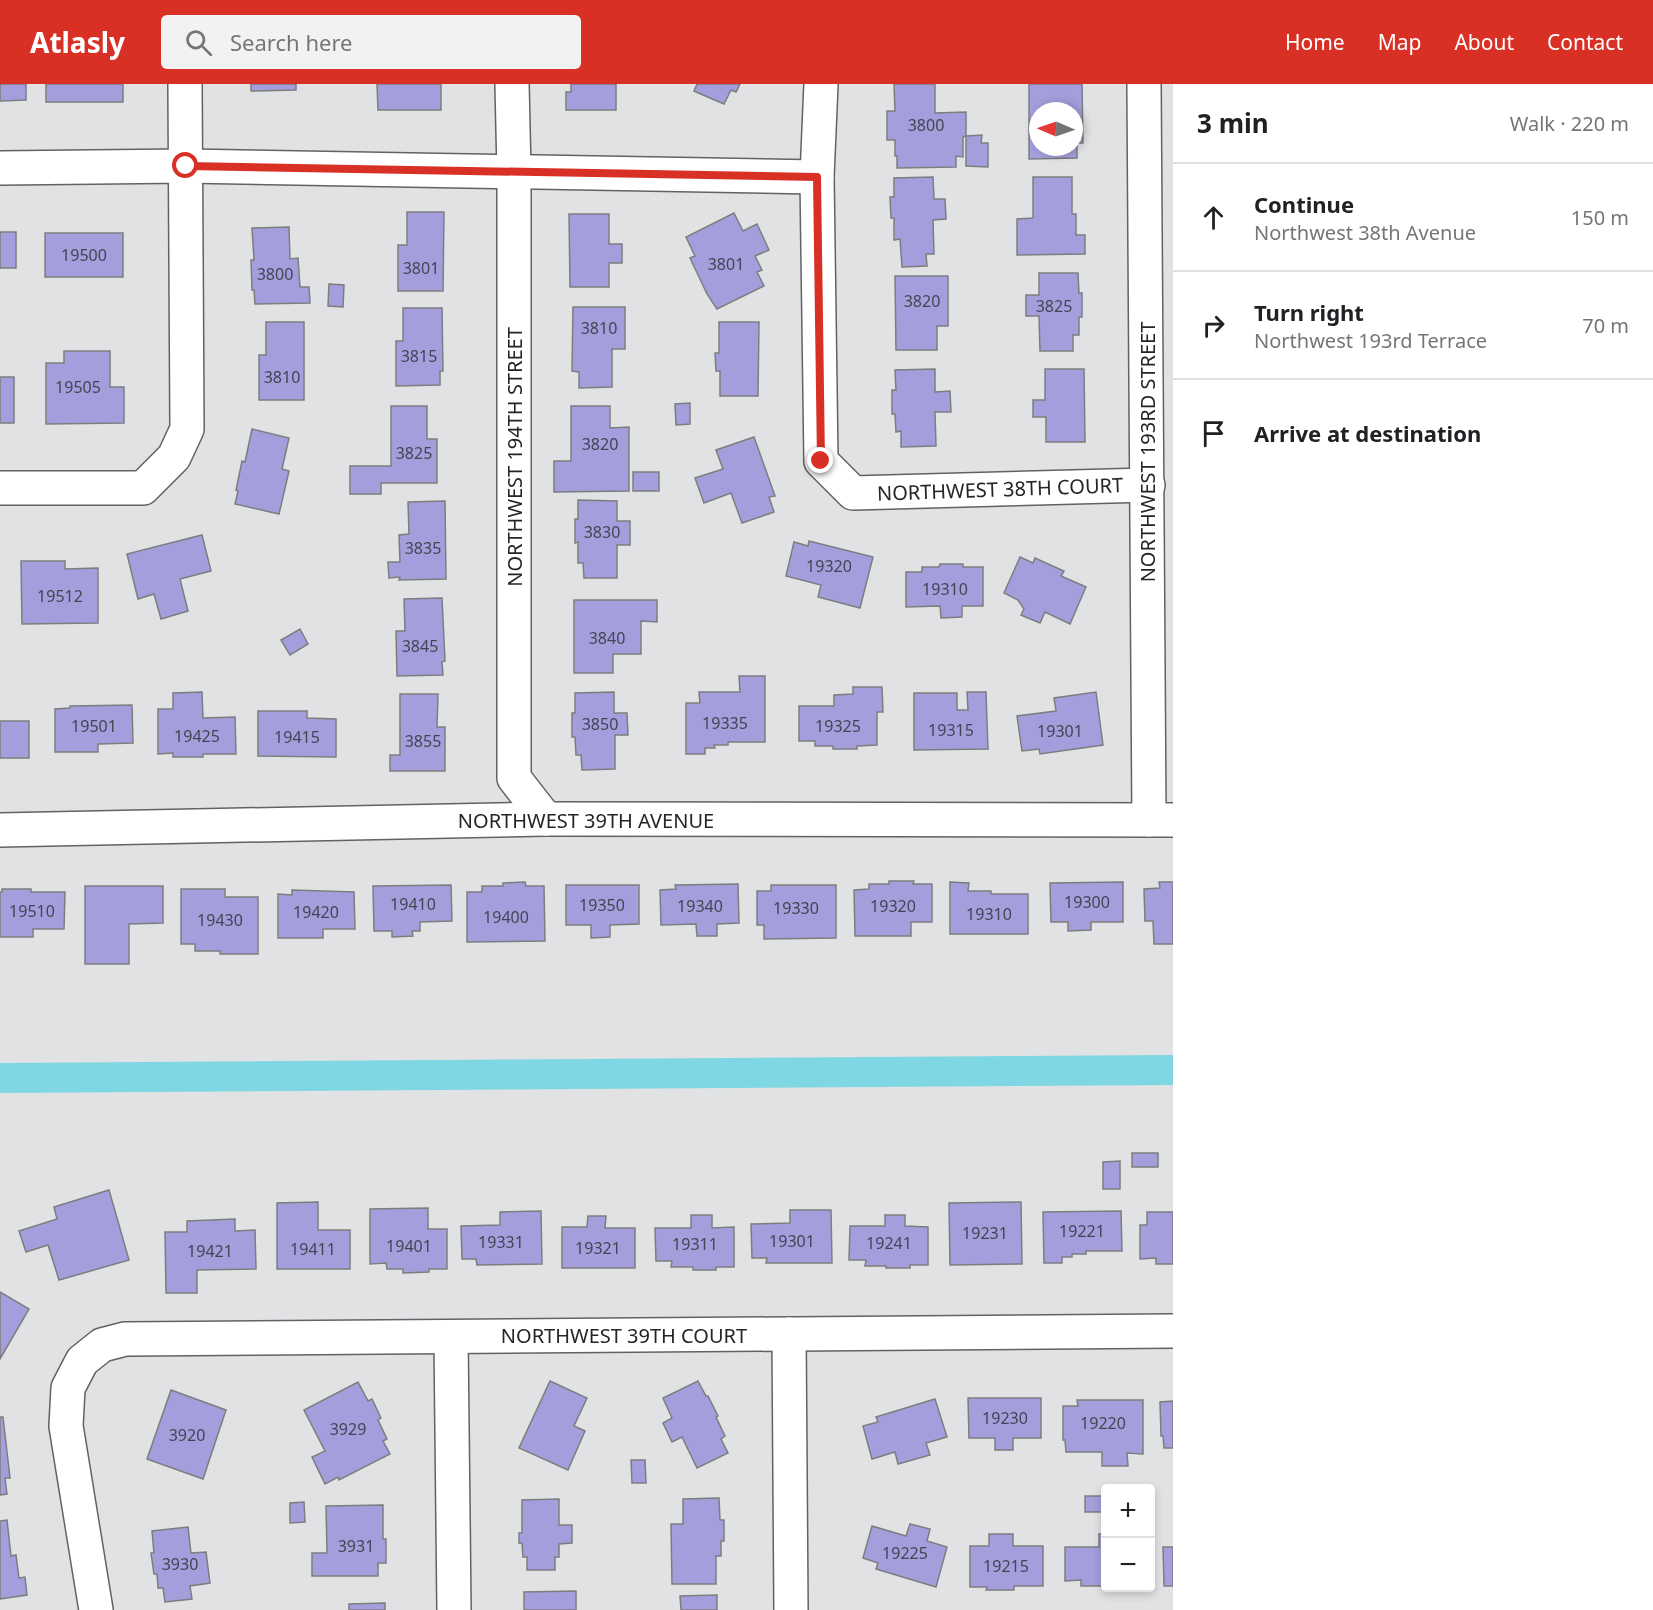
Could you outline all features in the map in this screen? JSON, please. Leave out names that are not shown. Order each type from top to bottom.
[{"type":"street","points":[[0,488],[143,488],[174,457],[187,429],[185,84]]},
{"type":"street","name":"NORTHWEST 194TH STREET","points":[[512,84],[514,778],[546,819]]},
{"type":"street","points":[[0,168],[186,166],[817,177],[820,84]]},
{"type":"street","name":"NORTHWEST 193RD STREET","points":[[1144,84],[1148,485],[1161,820]]},
{"type":"street","name":"NORTHWEST 38TH COURT","points":[[817,177],[821,461],[853,493],[1148,485]]},
{"type":"street","name":"NORTHWEST 39TH AVENUE","points":[[0,830],[546,819],[1161,820]]},
{"type":"street","name":"NORTHWEST 39TH COURT","points":[[96,1610],[66,1426],[68,1389],[82,1361],[102,1345],[125,1339],[1173,1331]]},
{"type":"street","points":[[789,1334],[791,1610]]},
{"type":"street","points":[[451,1337],[454,1610]]},
{"type":"building","points":[[0,84],[26,84],[26,100],[0,101]]},
{"type":"building","points":[[46,84],[123,84],[123,102],[46,102]]},
{"type":"building","points":[[251,84],[296,84],[296,90],[251,91]]},
{"type":"building","points":[[377,84],[441,84],[441,110],[378,110]]},
{"type":"building","points":[[571,84],[616,84],[616,110],[566,110],[566,92],[571,92]]},
{"type":"building","points":[[697,84],[740,84],[736,92],[731,90],[724,104],[694,91]]},
{"type":"building","points":[[894,84],[935,84],[935,113],[966,112],[963,157],[956,156],[956,167],[897,168],[895,140],[887,140],[887,111],[895,111]]},
{"type":"building","points":[[1029,84],[1082,84],[1082,102],[1029,102]]},
{"type":"building","points":[[982,135],[981,143],[988,143],[988,167],[966,166],[966,136]]},
{"type":"building","points":[[1029,156],[1077,156],[1077,158],[1029,159]]},
{"type":"building","points":[[933,177],[934,199],[945,199],[946,219],[933,220],[934,254],[926,254],[927,266],[902,267],[900,239],[894,240],[894,218],[891,218],[890,197],[894,197],[894,178]]},
{"type":"building","points":[[1033,177],[1072,177],[1072,214],[1076,214],[1076,235],[1085,235],[1085,254],[1017,255],[1017,219],[1033,218]]},
{"type":"building","points":[[407,212],[444,212],[443,291],[398,291],[398,245],[407,245]]},
{"type":"building","points":[[734,213],[743,231],[757,224],[769,250],[755,256],[762,270],[757,272],[764,286],[717,309],[707,294],[690,258],[695,256],[686,237]]},
{"type":"building","points":[[569,214],[609,214],[609,244],[622,244],[622,263],[609,263],[609,287],[570,287]]},
{"type":"building","points":[[289,227],[290,259],[298,258],[300,287],[309,287],[310,303],[255,304],[254,290],[252,290],[251,260],[254,260],[252,228]]},
{"type":"building","points":[[0,232],[16,232],[16,268],[0,268]]},
{"type":"building","points":[[45,233],[123,233],[123,277],[45,277]]},
{"type":"building","points":[[1039,273],[1078,273],[1079,293],[1082,293],[1082,317],[1079,317],[1079,335],[1073,335],[1073,351],[1040,351],[1039,316],[1026,316],[1026,295],[1039,295]]},
{"type":"building","points":[[895,276],[948,276],[948,326],[937,326],[937,350],[896,350]]},
{"type":"building","points":[[329,284],[344,285],[343,307],[328,306]]},
{"type":"building","points":[[573,307],[625,307],[625,349],[612,349],[612,387],[579,388],[579,372],[572,371]]},
{"type":"building","points":[[403,308],[442,308],[443,371],[440,371],[440,385],[396,386],[396,341],[403,341]]},
{"type":"building","points":[[266,322],[304,322],[304,400],[259,400],[259,355],[266,355]]},
{"type":"building","points":[[719,322],[759,322],[758,396],[720,396],[720,371],[716,371],[715,353],[719,353]]},
{"type":"building","points":[[64,351],[110,351],[110,387],[124,387],[124,423],[46,424],[46,363],[64,363]]},
{"type":"building","points":[[935,369],[935,392],[950,391],[951,412],[935,412],[936,446],[901,447],[901,431],[896,432],[895,414],[892,414],[892,390],[896,390],[895,370]]},
{"type":"building","points":[[1045,369],[1084,369],[1085,442],[1046,442],[1046,417],[1033,417],[1033,400],[1045,400]]},
{"type":"building","points":[[0,377],[14,377],[14,423],[0,423]]},
{"type":"building","points":[[690,403],[690,424],[676,425],[675,404]]},
{"type":"building","points":[[391,406],[427,406],[427,439],[437,439],[437,483],[381,483],[381,494],[350,494],[350,466],[391,466]]},
{"type":"building","points":[[571,406],[610,406],[610,428],[629,427],[629,491],[554,492],[554,461],[571,461]]},
{"type":"building","points":[[252,429],[289,438],[282,469],[289,471],[279,514],[235,504],[242,461],[245,462]]},
{"type":"building","points":[[754,437],[775,496],[769,497],[774,512],[742,523],[731,493],[704,503],[695,478],[723,469],[716,450]]},
{"type":"building","points":[[633,472],[659,472],[659,491],[633,491]]},
{"type":"building","points":[[578,500],[617,501],[617,521],[630,521],[630,545],[617,545],[617,578],[584,578],[583,563],[578,563],[578,542],[575,543]]},
{"type":"building","points":[[445,501],[446,579],[399,580],[400,577],[389,578],[388,562],[400,562],[399,535],[409,534],[408,502]]},
{"type":"building","points":[[202,535],[211,571],[180,579],[188,611],[161,619],[154,594],[138,599],[127,554]]},
{"type":"building","points":[[809,541],[873,557],[860,608],[818,597],[821,585],[786,576],[794,542],[808,546]]},
{"type":"building","points":[[1020,557],[1033,563],[1035,558],[1064,571],[1061,576],[1086,587],[1070,624],[1045,612],[1040,623],[1021,615],[1024,609],[1018,600],[1004,593]]},
{"type":"building","points":[[21,561],[65,561],[65,569],[98,568],[98,623],[22,624]]},
{"type":"building","points":[[940,564],[983,567],[983,606],[962,606],[962,617],[941,618],[940,606],[906,607],[906,572],[922,572],[922,567],[939,567]]},
{"type":"building","points":[[442,598],[445,661],[442,662],[443,675],[397,676],[396,631],[405,631],[404,599]]},
{"type":"building","points":[[574,600],[657,600],[657,622],[641,621],[641,654],[613,654],[613,673],[574,673]]},
{"type":"building","points":[[300,629],[308,644],[290,655],[281,640]]},
{"type":"building","points":[[739,676],[765,676],[765,742],[728,742],[728,745],[714,745],[715,748],[705,748],[705,754],[686,754],[686,703],[700,703],[699,692],[740,692]]},
{"type":"building","points":[[853,687],[882,687],[883,712],[877,712],[877,745],[857,746],[857,749],[833,749],[833,746],[815,746],[815,741],[799,741],[799,706],[834,706],[834,695],[853,694]]},
{"type":"building","points":[[202,692],[203,718],[235,717],[236,754],[173,757],[173,753],[158,754],[158,709],[173,709],[173,693]]},
{"type":"building","points":[[614,692],[614,713],[627,713],[628,735],[615,735],[615,769],[582,770],[581,755],[576,755],[575,737],[572,737],[575,693]]},
{"type":"building","points":[[967,692],[986,692],[988,749],[914,750],[914,693],[957,693],[957,710],[968,710]]},
{"type":"building","points":[[1096,692],[1103,745],[1040,754],[1039,749],[1022,751],[1017,716],[1056,711],[1054,698]]},
{"type":"building","points":[[400,694],[438,694],[437,727],[445,727],[445,771],[390,771],[390,755],[400,755]]},
{"type":"building","points":[[132,705],[133,743],[98,744],[98,752],[55,752],[55,709],[70,708],[70,706]]},
{"type":"building","points":[[258,711],[307,711],[307,718],[336,719],[336,757],[258,756]]},
{"type":"building","points":[[0,721],[29,721],[29,758],[0,758]]},
{"type":"building","points":[[889,881],[932,884],[932,922],[911,922],[911,936],[855,936],[854,890],[869,889],[869,884],[889,884]]},
{"type":"building","points":[[525,882],[526,886],[544,886],[545,941],[467,942],[467,892],[482,892],[482,886],[503,886],[503,883]]},
{"type":"building","points":[[950,882],[969,883],[968,891],[991,891],[991,894],[1028,894],[1028,934],[950,934]]},
{"type":"building","points":[[1123,882],[1123,922],[1091,922],[1091,930],[1068,931],[1068,922],[1051,922],[1050,883]]},
{"type":"building","points":[[1159,882],[1173,882],[1173,944],[1154,944],[1153,921],[1145,921],[1144,889],[1160,888]]},
{"type":"building","points":[[738,884],[739,923],[717,924],[717,936],[697,936],[696,924],[661,925],[660,890],[676,889],[675,885]]},
{"type":"building","points":[[451,885],[452,921],[420,922],[420,931],[412,931],[413,936],[392,937],[392,931],[374,931],[373,886]]},
{"type":"building","points":[[566,885],[639,885],[639,924],[610,925],[610,937],[591,938],[591,925],[566,925]]},
{"type":"building","points":[[771,885],[836,885],[836,938],[764,939],[764,925],[757,925],[757,891],[771,891]]},
{"type":"building","points":[[85,886],[163,886],[163,923],[129,924],[129,964],[85,964]]},
{"type":"building","points":[[2,889],[65,892],[64,929],[33,929],[33,937],[0,937],[0,892]]},
{"type":"building","points":[[181,889],[225,889],[225,897],[258,897],[258,954],[220,954],[220,951],[195,951],[195,944],[181,944]]},
{"type":"building","points":[[292,890],[354,892],[355,929],[323,929],[323,938],[278,938],[278,894],[292,895]]},
{"type":"building","points":[[1132,1153],[1158,1153],[1158,1167],[1132,1167]]},
{"type":"building","points":[[1120,1161],[1120,1189],[1103,1189],[1103,1162]]},
{"type":"building","points":[[109,1190],[129,1260],[59,1280],[48,1245],[26,1252],[19,1231],[57,1219],[54,1207]]},
{"type":"building","points":[[318,1202],[318,1230],[350,1230],[350,1269],[277,1269],[277,1203]]},
{"type":"building","points":[[1021,1202],[1022,1264],[950,1265],[949,1203]]},
{"type":"building","points":[[428,1208],[428,1229],[447,1229],[447,1269],[403,1273],[403,1269],[387,1269],[386,1263],[370,1264],[370,1209]]},
{"type":"building","points":[[790,1210],[831,1210],[832,1263],[766,1263],[767,1258],[752,1258],[751,1224],[790,1223]]},
{"type":"building","points":[[541,1211],[542,1264],[477,1265],[476,1259],[462,1259],[461,1226],[500,1225],[500,1212]]},
{"type":"building","points":[[1121,1211],[1122,1251],[1086,1251],[1086,1254],[1062,1257],[1062,1263],[1044,1263],[1043,1212]]},
{"type":"building","points":[[1147,1212],[1173,1212],[1173,1264],[1156,1264],[1156,1258],[1140,1259],[1140,1225],[1147,1225]]},
{"type":"building","points":[[691,1215],[712,1215],[712,1228],[734,1227],[734,1267],[693,1270],[693,1267],[671,1267],[672,1261],[656,1261],[655,1228],[691,1228]]},
{"type":"building","points":[[885,1215],[905,1215],[905,1226],[928,1227],[928,1265],[886,1268],[886,1266],[865,1266],[866,1260],[849,1260],[850,1226],[885,1226]]},
{"type":"building","points":[[588,1216],[606,1216],[605,1228],[635,1228],[635,1268],[562,1268],[562,1227],[587,1227]]},
{"type":"building","points":[[235,1219],[235,1231],[255,1230],[256,1269],[197,1270],[197,1293],[166,1293],[165,1232],[187,1232],[187,1221]]},
{"type":"building","points":[[0,1292],[29,1309],[0,1359]]},
{"type":"building","points":[[550,1381],[587,1398],[574,1426],[585,1431],[568,1470],[519,1448]]},
{"type":"building","points":[[698,1381],[718,1416],[716,1417],[725,1436],[721,1439],[728,1453],[697,1468],[682,1437],[672,1442],[663,1423],[672,1418],[663,1398]]},
{"type":"building","points":[[358,1382],[368,1401],[372,1399],[381,1418],[378,1420],[387,1439],[383,1441],[390,1454],[339,1480],[338,1477],[325,1484],[312,1457],[325,1451],[304,1410]]},
{"type":"building","points":[[171,1390],[226,1410],[203,1479],[147,1459]]},
{"type":"building","points":[[968,1398],[1041,1398],[1041,1438],[1013,1438],[1013,1450],[995,1450],[995,1438],[969,1438]]},
{"type":"building","points":[[935,1399],[947,1437],[926,1443],[930,1455],[898,1464],[895,1452],[872,1459],[863,1426],[878,1422],[876,1417]]},
{"type":"building","points":[[1077,1400],[1143,1400],[1143,1454],[1127,1453],[1128,1466],[1102,1466],[1102,1452],[1066,1452],[1065,1440],[1063,1440],[1063,1406],[1078,1406]]},
{"type":"building","points":[[1173,1401],[1173,1448],[1164,1448],[1163,1436],[1161,1436],[1160,1402]]},
{"type":"building","points":[[0,1417],[3,1417],[10,1478],[5,1478],[7,1494],[0,1495]]},
{"type":"building","points":[[631,1460],[645,1460],[646,1483],[632,1483]]},
{"type":"building","points":[[1085,1496],[1101,1496],[1101,1512],[1085,1512]]},
{"type":"building","points":[[719,1498],[720,1520],[724,1520],[724,1541],[721,1541],[721,1556],[716,1556],[716,1584],[672,1584],[671,1524],[683,1524],[683,1499]]},
{"type":"building","points":[[559,1499],[559,1525],[572,1525],[572,1543],[559,1544],[559,1557],[555,1557],[555,1570],[527,1570],[527,1557],[523,1557],[522,1543],[519,1543],[519,1533],[522,1533],[522,1500]]},
{"type":"building","points":[[304,1502],[305,1522],[290,1523],[290,1503]]},
{"type":"building","points":[[383,1505],[386,1563],[378,1563],[378,1576],[312,1576],[312,1553],[327,1553],[326,1506]]},
{"type":"building","points":[[7,1520],[11,1556],[16,1555],[19,1578],[25,1577],[27,1595],[0,1599],[0,1521]]},
{"type":"building","points":[[910,1524],[930,1529],[927,1541],[947,1547],[936,1587],[876,1569],[878,1563],[863,1558],[872,1526],[906,1536]]},
{"type":"building","points":[[188,1527],[191,1553],[206,1552],[210,1583],[190,1586],[192,1599],[165,1602],[163,1588],[158,1588],[157,1574],[154,1574],[151,1553],[154,1553],[152,1531]]},
{"type":"building","points":[[989,1534],[1013,1534],[1013,1546],[1043,1546],[1043,1586],[1014,1586],[1014,1590],[986,1590],[987,1587],[970,1587],[970,1546],[989,1546]]},
{"type":"building","points":[[1099,1534],[1101,1534],[1101,1586],[1081,1586],[1081,1580],[1065,1581],[1065,1547],[1099,1547]]},
{"type":"building","points":[[1163,1547],[1173,1547],[1173,1586],[1164,1586]]},
{"type":"building","points":[[576,1591],[576,1610],[524,1610],[524,1592]]},
{"type":"building","points":[[717,1595],[717,1610],[681,1610],[680,1596]]},
{"type":"building","points":[[385,1603],[385,1610],[349,1610],[349,1604]]},
{"type":"waterway","points":[[0,1078],[1173,1070]]},
{"type":"route","points":[[186,166],[817,177],[821,461]]}]
